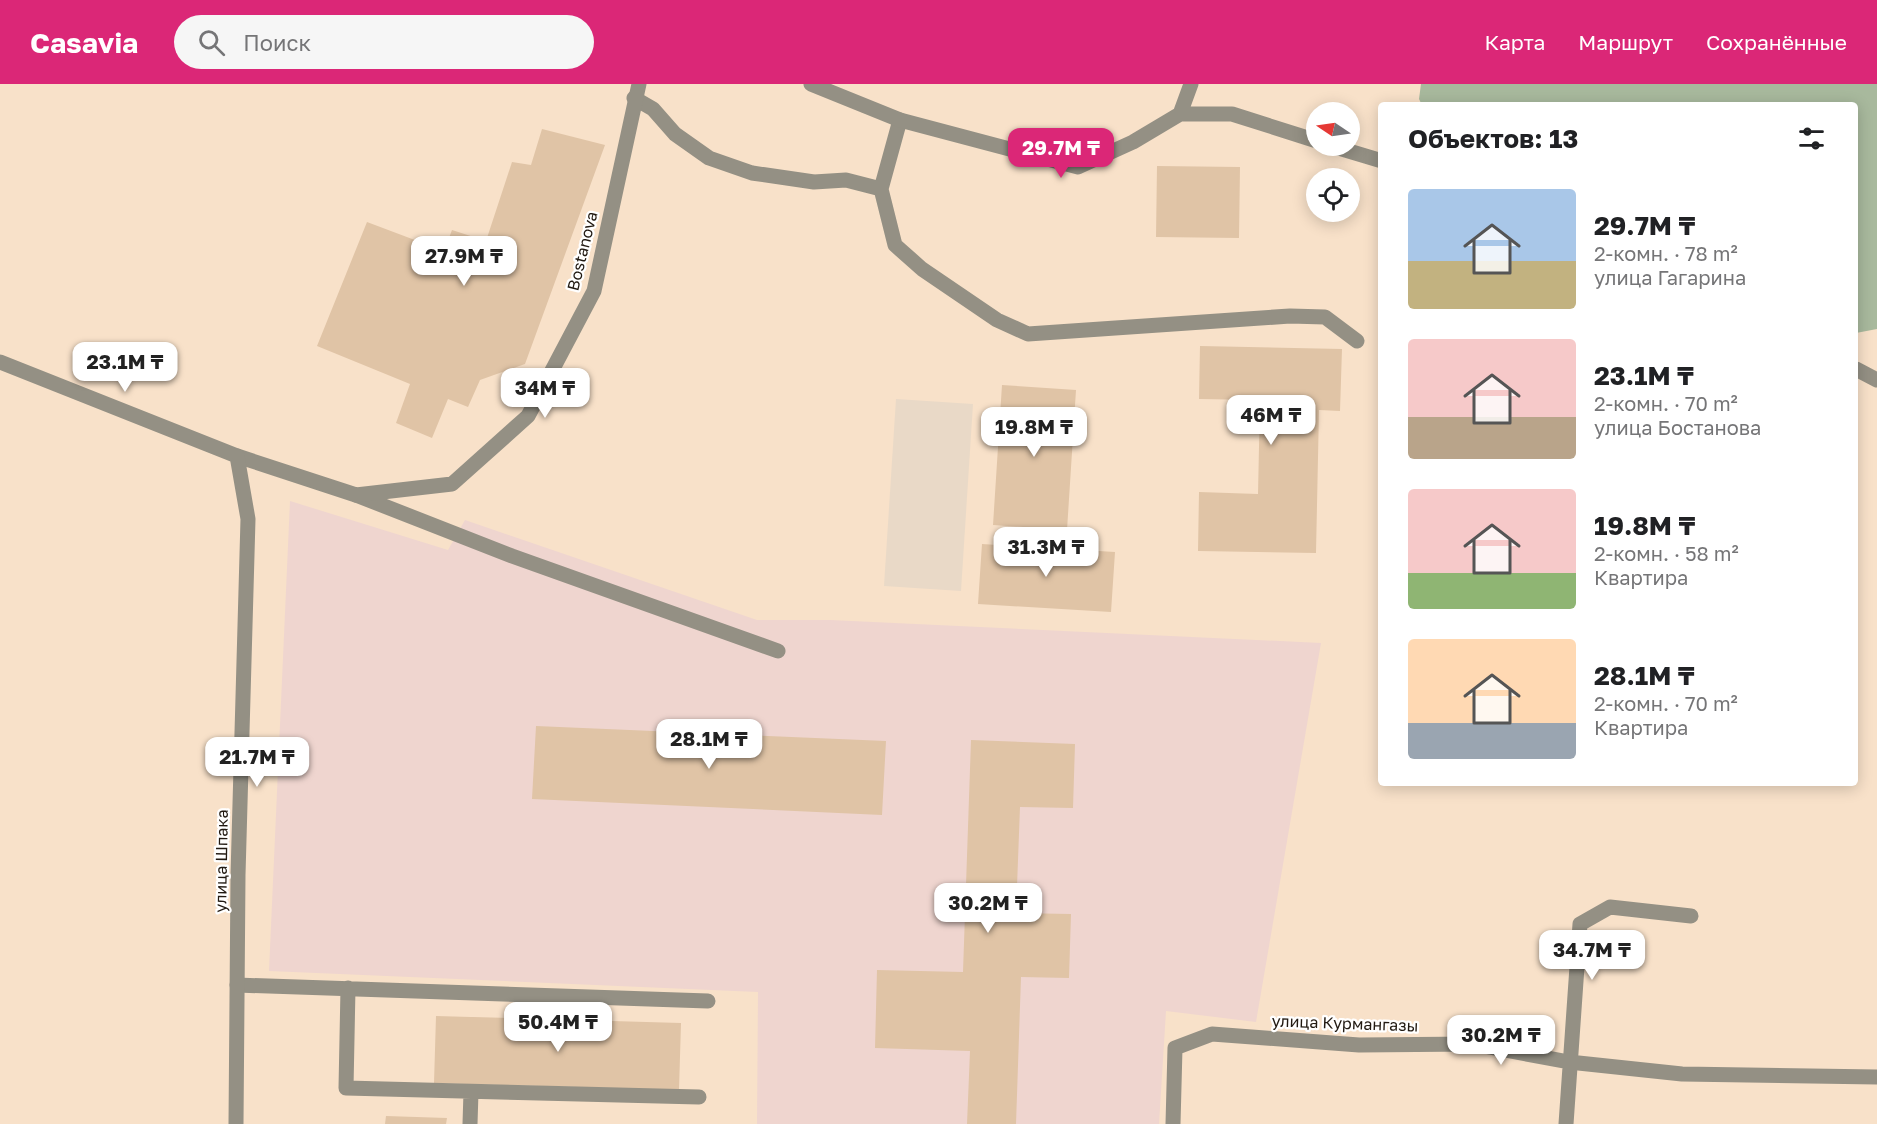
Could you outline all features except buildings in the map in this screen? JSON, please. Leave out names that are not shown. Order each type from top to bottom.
[{"type":"street","points":[[811,84],[900,120],[1078,167],[1133,142],[1180,114],[1232,114],[1306,138]]},
{"type":"street","points":[[1180,114],[1191,84]]},
{"type":"street","points":[[636,91],[675,134],[709,158],[752,173],[814,182],[846,180],[881,189]]},
{"type":"street","name":"Bostanova","points":[[0,362],[237,456],[356,495],[452,484],[528,416],[594,291],[636,91]]},
{"type":"street","points":[[900,120],[881,189],[895,244],[922,269],[997,320],[1028,334],[1290,316],[1325,317],[1357,341]]},
{"type":"street","points":[[1360,154],[1378,160]]},
{"type":"street","points":[[1858,370],[1877,380]]},
{"type":"street","name":"улица Шпака","points":[[236,1124],[238,875],[248,519],[237,456]]},
{"type":"street","points":[[356,495],[512,556],[778,651]]},
{"type":"street","points":[[1566,1124],[1580,924],[1610,907],[1691,916]]},
{"type":"street","points":[[237,985],[708,1001]]},
{"type":"street","points":[[348,988],[346,1088],[699,1097]]},
{"type":"street","name":"улица Курмангазы","points":[[1173,1124],[1175,1048],[1212,1034],[1359,1045],[1473,1044],[1569,1062],[1682,1074],[1877,1077]]},
{"type":"street","points":[[470,1124],[471,1092]]},
{"type":"shaded area","points":[[896,399],[973,404],[961,591],[884,586]]},
{"type":"shaded area","points":[[290,501],[448,550],[465,520],[757,620],[830,620],[1321,643],[1256,1022],[1166,1011],[1159,1124],[757,1124],[758,992],[269,971]]},
{"type":"green space","points":[[1421,84],[1877,84],[1877,329],[1858,333],[1858,102],[1420,102]]}]
